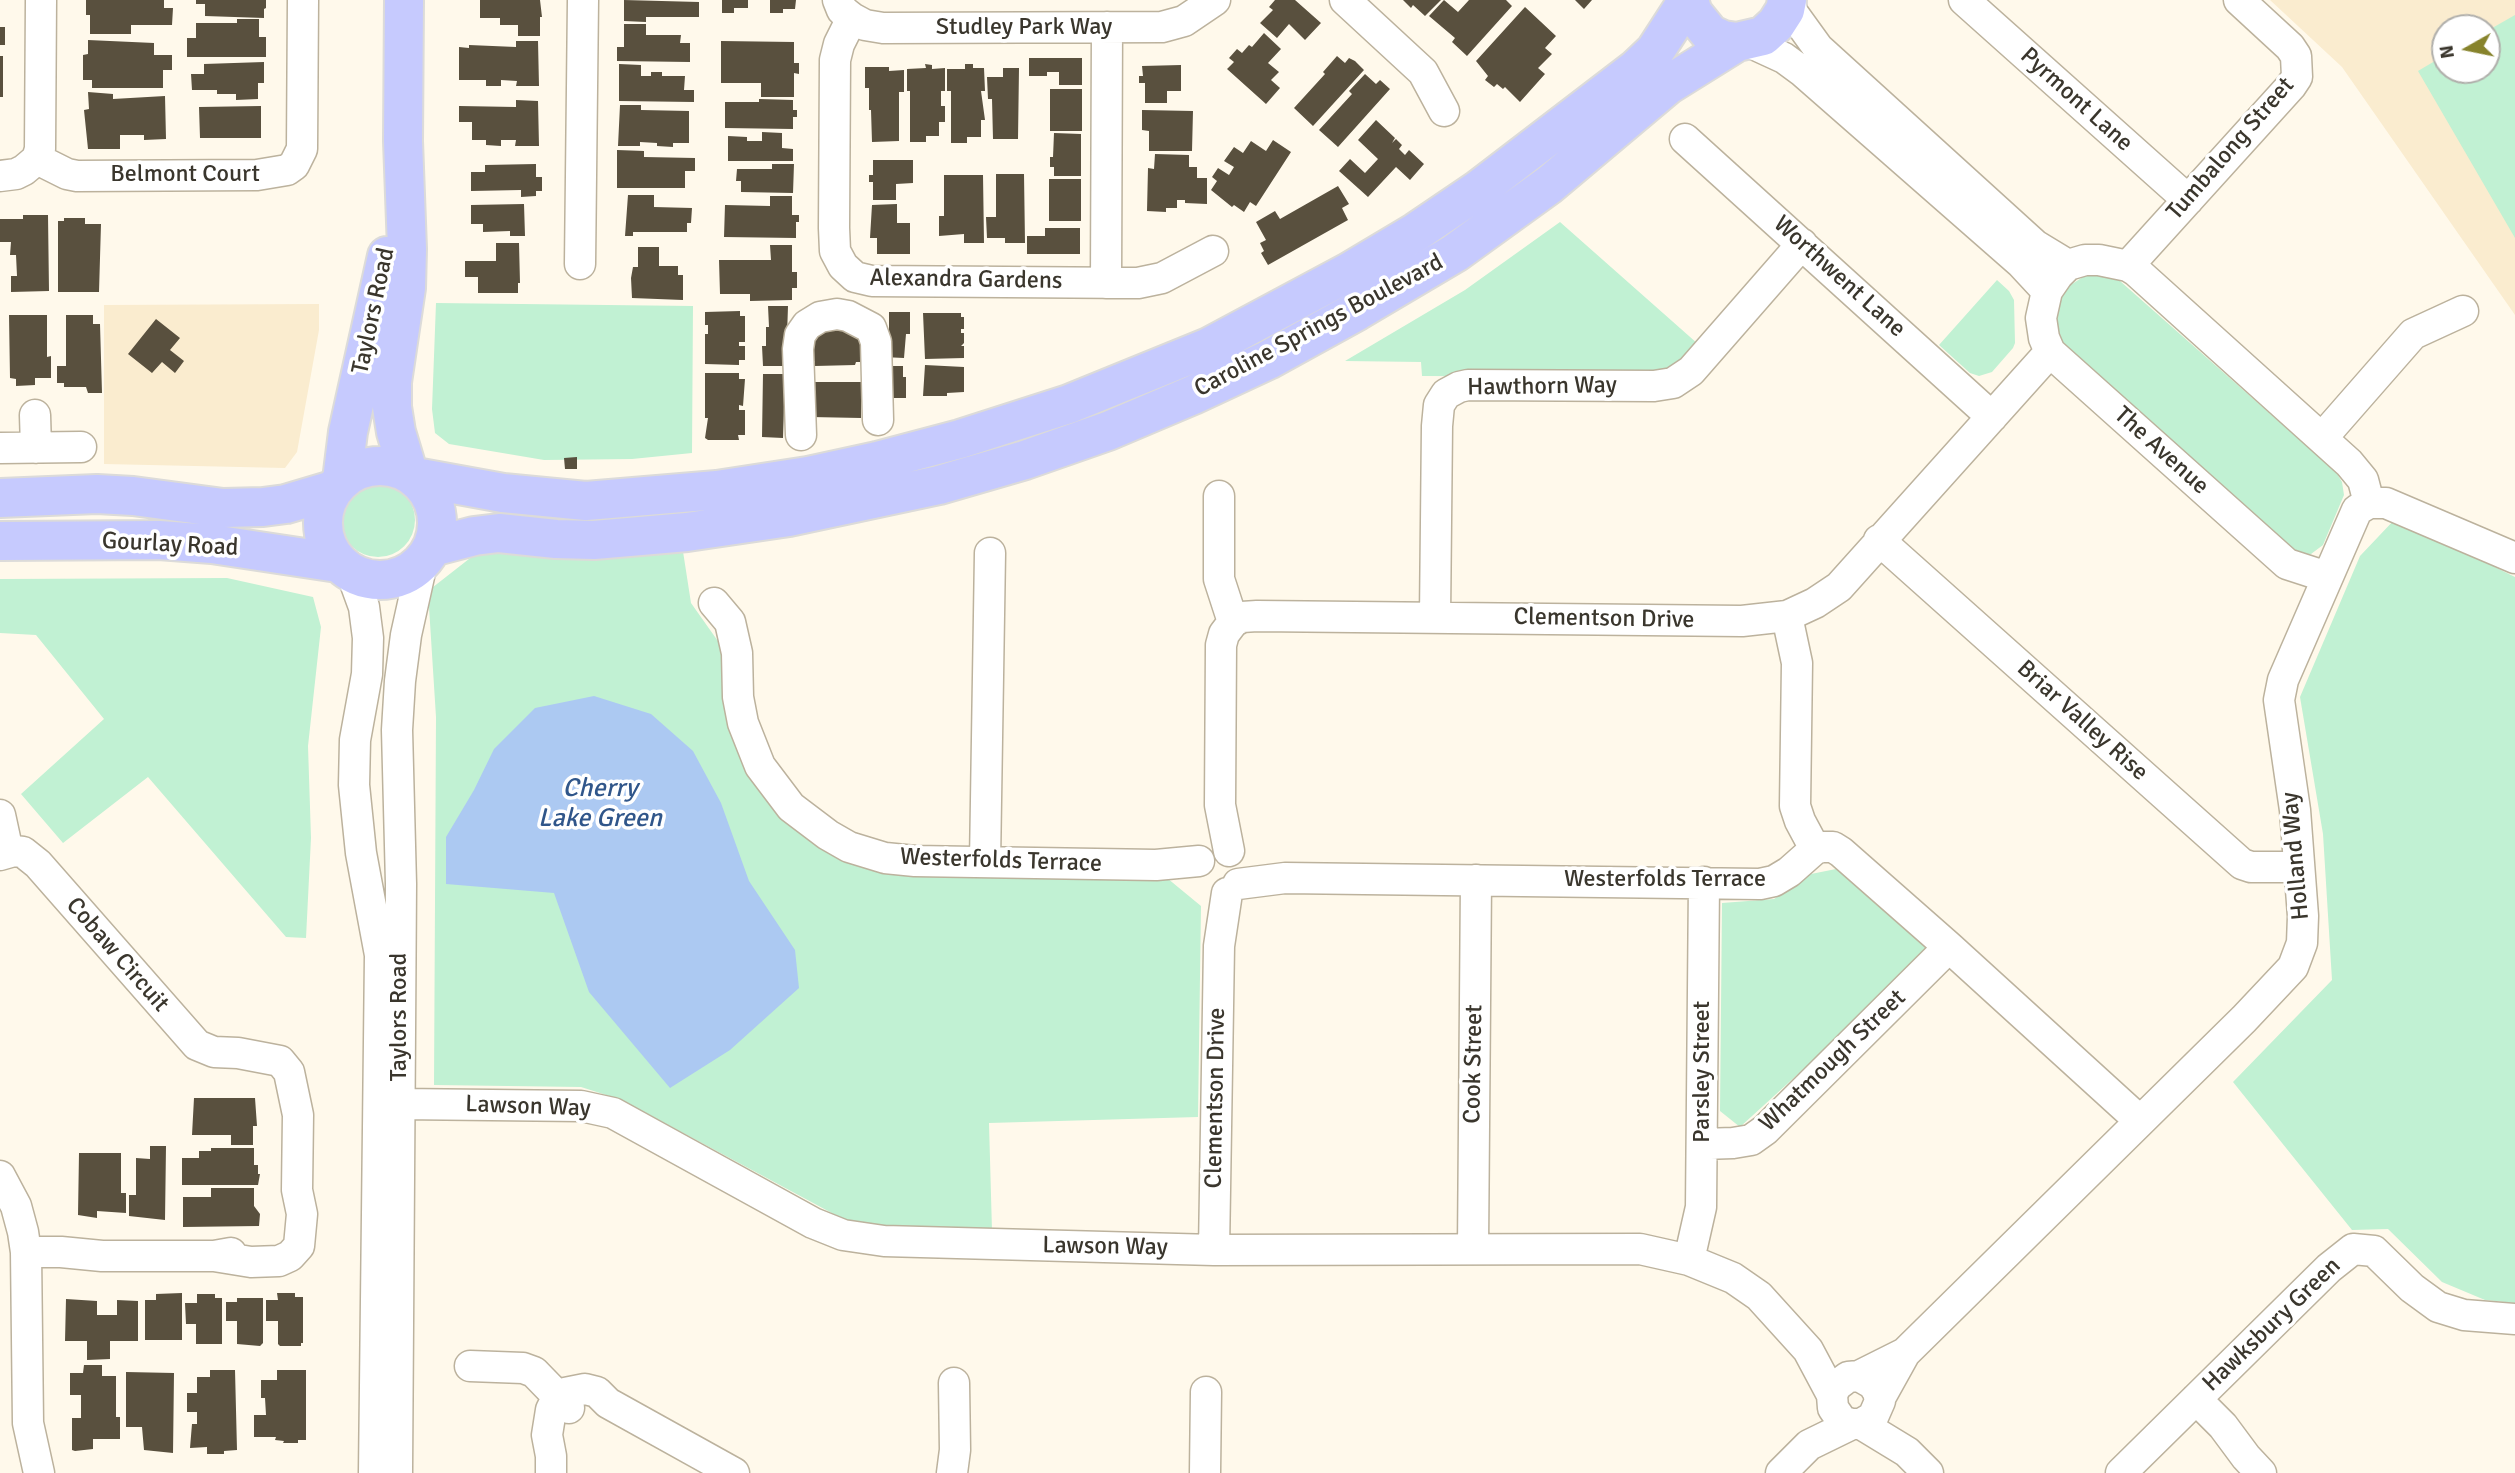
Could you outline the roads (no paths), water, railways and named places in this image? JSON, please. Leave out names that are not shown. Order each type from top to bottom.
[{"type":"main road","name":"Taylors Road","points":[[404,0],[406,288],[392,382],[392,407],[396,432],[412,475]]},
{"type":"main road","points":[[1688,0],[1700,24],[1710,34],[1723,40],[1742,42]]},
{"type":"main road","name":"Caroline Springs Boulevard","points":[[412,475],[503,493],[586,501],[717,490],[808,476],[877,461],[960,439],[1069,404],[1209,347],[1316,290],[1416,232],[1478,190],[1636,69],[1655,51],[1688,0]]},
{"type":"main road","name":"Caroline Springs Boulevard","points":[[427,555],[474,536],[499,533],[556,540],[594,540],[687,532],[789,517],[939,485],[1025,460],[1108,431],[1193,396],[1268,360],[1455,253],[1549,185],[1668,85],[1742,42],[1763,36],[1776,24],[1788,0]]},
{"type":"main road","name":"Taylors Road","points":[[337,485],[387,255],[403,141]]},
{"type":"main road","points":[[381,465],[412,475],[428,491],[436,509],[438,528],[427,555],[407,574],[389,580],[370,580],[345,568],[329,550],[324,535],[326,504],[337,485],[353,472],[381,465]]},
{"type":"main road","name":"Gourlay Road","points":[[0,498],[97,494],[223,508],[263,507],[286,504],[337,485]]},
{"type":"main road","name":"Gourlay Road","points":[[0,541],[159,540],[212,544],[345,568]]},
{"type":"street","points":[[0,176],[16,174],[37,159],[41,142],[41,0]]},
{"type":"street","name":"Belmont Court","points":[[37,159],[76,176],[265,175],[288,170],[294,165],[302,149],[303,0]]},
{"type":"street","points":[[580,264],[583,0]]},
{"type":"street","name":"Studley Park Way","points":[[845,9],[865,25],[883,28],[1162,27],[1184,21],[1215,0]]},
{"type":"street","points":[[1345,0],[1423,72],[1444,111]]},
{"type":"street","points":[[1788,0],[1792,12],[1818,48],[2035,245],[2068,265]]},
{"type":"street","name":"Pyrmont Lane","points":[[1964,0],[2188,200]]},
{"type":"street","name":"Tumbalong Street","points":[[2128,266],[2297,77],[2296,56],[2290,47],[2239,0]]},
{"type":"street","name":"Alexandra Gardens","points":[[845,9],[835,60],[834,230],[835,251],[843,267],[855,277],[872,281],[1138,284],[1162,278],[1213,251]]},
{"type":"street","points":[[1106,282],[1107,27]]},
{"type":"street","points":[[1742,42],[1784,58],[1803,72],[2021,262],[2047,291]]},
{"type":"street","name":"Worthwent Lane","points":[[1685,139],[1992,417]]},
{"type":"street","name":"Hawthorn Way","points":[[1435,617],[1437,426],[1439,405],[1446,394],[1468,385],[1654,386],[1672,383],[1691,371],[1802,244]]},
{"type":"street","points":[[2050,352],[2044,338],[2041,318],[2047,291],[2058,275],[2068,265],[2085,260],[2128,266],[2349,463],[2363,480],[2369,503],[2386,503],[2515,558]]},
{"type":"street","points":[[841,314],[855,277]]},
{"type":"street","points":[[2322,438],[2413,334],[2463,311]]},
{"type":"street","points":[[800,435],[800,335],[807,325],[820,317],[841,314],[871,328],[876,342],[878,420]]},
{"type":"street","name":"Clementson Drive","points":[[1214,1250],[1221,645],[1224,634],[1233,622],[1242,617],[1257,616],[1742,621],[1787,616],[1815,603],[1839,587],[2050,352]]},
{"type":"street","name":"The Avenue","points":[[2050,352],[2287,564],[2327,577]]},
{"type":"street","points":[[35,415],[36,448]]},
{"type":"street","points":[[0,448],[82,447]]},
{"type":"street","points":[[1219,496],[1219,579],[1233,622]]},
{"type":"street","name":"Holland Way","points":[[1868,1413],[1905,1353],[2139,1120],[2244,1020],[2293,967],[2302,943],[2303,916],[2295,810],[2279,700],[2283,680],[2357,510],[2369,503]]},
{"type":"street","name":"Briar Valley Rise","points":[[1879,540],[2242,864],[2251,867],[2299,867]]},
{"type":"street","points":[[985,862],[990,553]]},
{"type":"street","name":"Taylors Road","points":[[397,1473],[401,884],[397,730],[406,635],[427,555]]},
{"type":"street","name":"Taylors Road","points":[[345,568],[364,607],[368,638],[367,674],[355,740],[354,785],[361,853],[380,955],[374,1473]]},
{"type":"street","name":"Westerfolds Terrace","points":[[714,603],[730,622],[737,653],[738,697],[743,723],[752,750],[773,786],[791,807],[828,835],[849,847],[885,858],[915,861],[1156,865],[1285,878],[1760,884],[1774,881],[1789,872],[1815,849]]},
{"type":"street","points":[[1787,616],[1797,663],[1795,806],[1815,849],[1822,846],[1833,847],[1842,852],[2139,1120]]},
{"type":"street","points":[[0,815],[4,853]]},
{"type":"street","name":"Cobaw Circuit","points":[[4,853],[23,852],[38,864],[197,1045],[214,1052],[238,1053],[280,1061],[286,1067],[292,1082],[298,1115],[297,1190],[290,1230],[281,1243],[265,1250],[214,1256],[102,1256],[61,1263],[26,1258]]},
{"type":"street","name":"Cook Street","points":[[1473,1248],[1476,880]]},
{"type":"street","name":"Parsley Street","points":[[1689,1260],[1701,1207],[1704,882]]},
{"type":"street","name":"Whatmough Street","points":[[1703,1144],[1751,1140],[1765,1130],[1949,947]]},
{"type":"street","name":"Lawson Way","points":[[400,1104],[581,1106],[613,1113],[813,1223],[844,1235],[884,1241],[1214,1250],[1640,1249],[1689,1260],[1733,1278],[1759,1296],[1844,1388]]},
{"type":"street","points":[[0,1176],[20,1219],[26,1258],[27,1423],[38,1473]]},
{"type":"street","name":"Hawksbury Green","points":[[2121,1473],[2329,1268],[2353,1249],[2374,1251],[2412,1288],[2438,1307],[2465,1315],[2515,1319]]},
{"type":"street","name":"Holland Way","points":[[1844,1388],[1905,1353]]},
{"type":"street","points":[[470,1366],[523,1368],[534,1372],[564,1403]]},
{"type":"street","points":[[953,1473],[954,1383]]},
{"type":"street","points":[[1844,1388],[1873,1384],[1868,1413]]},
{"type":"street","points":[[1844,1388],[1839,1417],[1868,1413]]},
{"type":"street","points":[[1781,1473],[1809,1445],[1844,1388]]},
{"type":"street","points":[[564,1403],[565,1393],[585,1389],[597,1392],[608,1403],[734,1473]]},
{"type":"street","points":[[1205,1473],[1206,1392]]},
{"type":"street","points":[[551,1464],[548,1422],[551,1410],[564,1403]]},
{"type":"street","points":[[2191,1403],[2223,1426],[2253,1465]]},
{"type":"street","points":[[1809,1445],[1868,1413]]},
{"type":"street","points":[[1868,1413],[1917,1463]]},
{"type":"street","points":[[16,1473],[27,1423]]},
{"type":"water","name":"Cherry Lake Green","points":[[594,696],[651,714],[693,751],[721,803],[749,881],[795,950],[799,988],[730,1050],[670,1088],[589,992],[554,893],[446,884],[446,837],[494,749],[535,708]]}]
